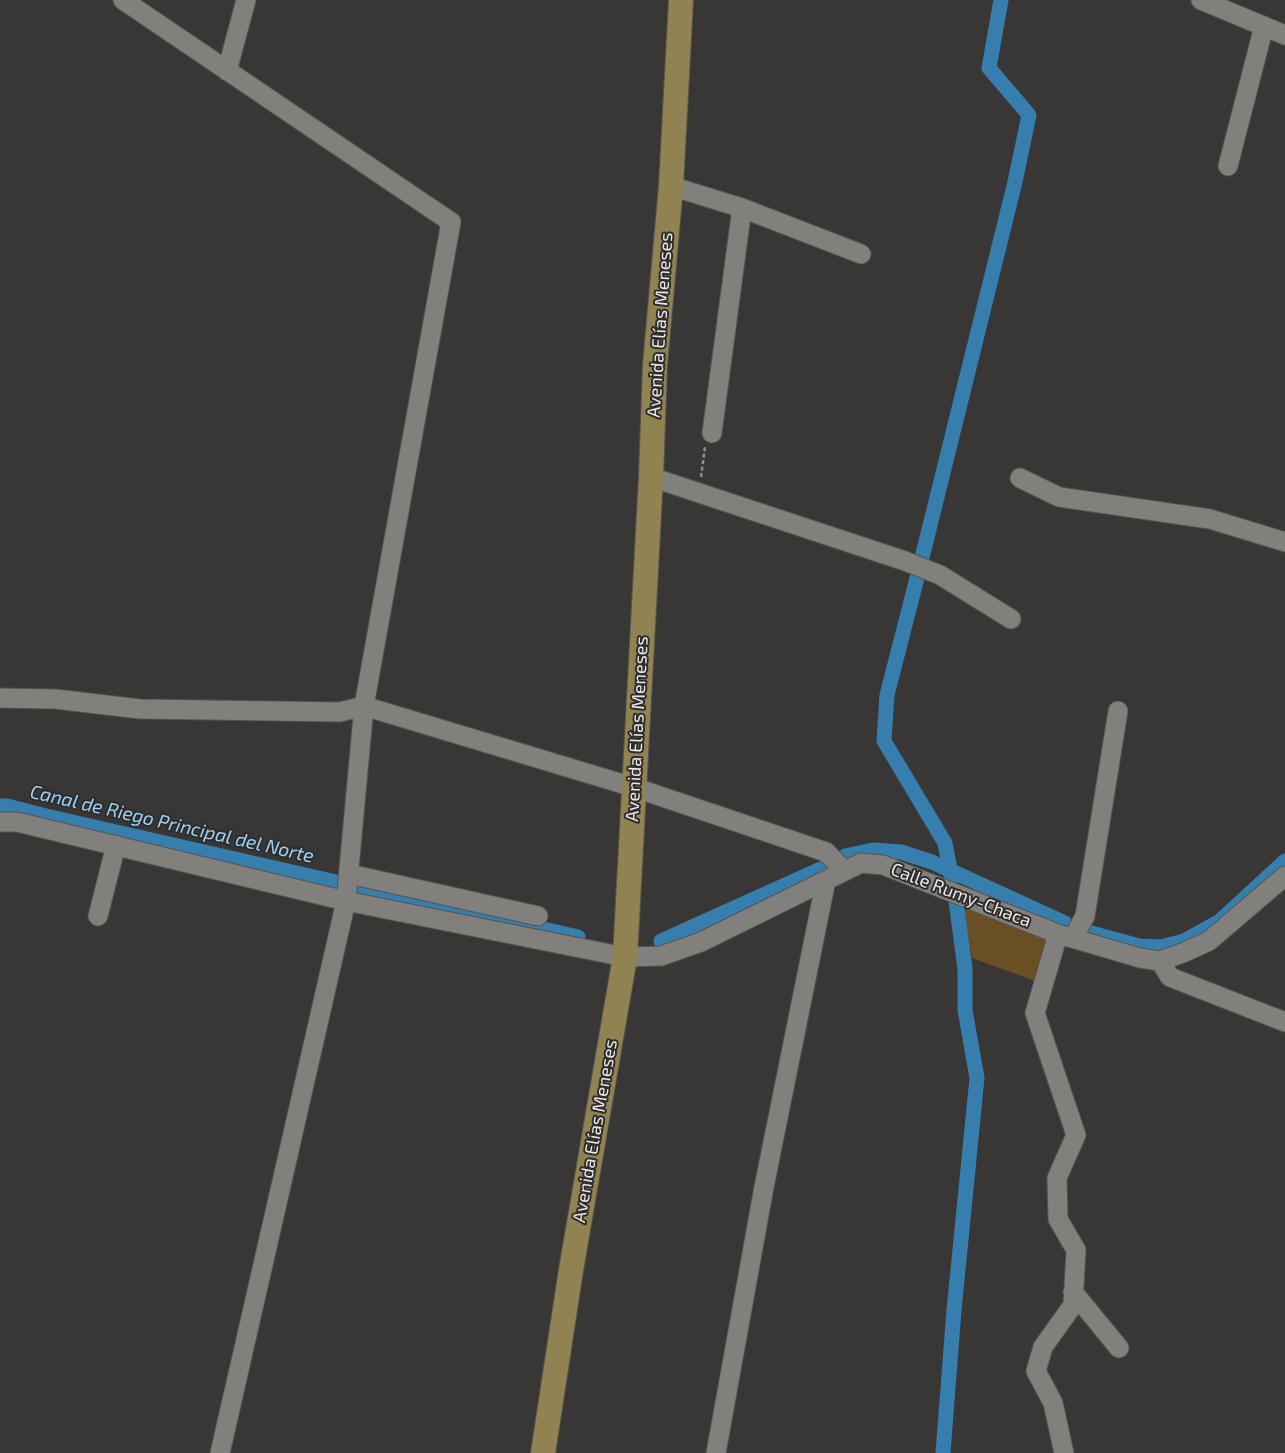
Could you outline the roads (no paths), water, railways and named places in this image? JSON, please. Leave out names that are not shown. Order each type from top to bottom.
[{"type":"main road","name":"Avenida Elías Meneses","points":[[543,1453],[571,1270],[625,957],[651,477],[655,365],[671,186],[681,0]]},
{"type":"street","points":[[123,0],[451,222],[364,706],[346,901],[220,1453]]},
{"type":"street","points":[[228,71],[246,0]]},
{"type":"street","points":[[1200,0],[1285,35]]},
{"type":"street","points":[[1228,166],[1264,26]]},
{"type":"street","points":[[671,186],[742,208],[861,254]]},
{"type":"street","points":[[712,433],[742,208]]},
{"type":"street","points":[[651,477],[905,560],[940,576],[1011,619]]},
{"type":"street","points":[[1020,478],[1059,497],[1210,519],[1285,542]]},
{"type":"street","points":[[0,698],[55,699],[149,709],[340,712],[364,706],[633,787],[826,852],[845,871]]},
{"type":"street","points":[[1064,1453],[1053,1404],[1036,1371],[1043,1347],[1073,1305],[1076,1250],[1058,1219],[1056,1178],[1076,1135],[1035,1013],[1066,936],[1086,916],[1118,712]]},
{"type":"street","name":"Calle Rumy-Chaca","points":[[0,822],[17,822],[346,901],[625,957],[661,956],[701,942],[861,864],[882,864],[1066,936],[1140,958],[1160,960],[1209,941],[1285,876]]},
{"type":"street","points":[[98,916],[116,846]]},
{"type":"street","points":[[349,874],[538,916]]},
{"type":"street","points":[[716,1453],[764,1187],[826,880]]},
{"type":"street","points":[[1160,960],[1170,977],[1285,1022]]},
{"type":"street","points":[[1073,1292],[1119,1348]]},
{"type":"waterway","points":[[952,880],[945,843],[884,741],[887,695],[1015,182],[1029,115],[989,68],[1001,0]]},
{"type":"waterway","name":"Canal de Riego Principal del Norte","points":[[0,806],[7,806],[336,882]]},
{"type":"waterway","name":"Canal de Riego Principal del Norte","points":[[845,856],[873,850],[901,852],[932,862],[1065,923]]},
{"type":"waterway","name":"Canal de Riego Principal del Norte","points":[[1088,932],[1139,946],[1161,947],[1184,941],[1220,921],[1285,861]]},
{"type":"waterway","name":"Canal de Riego Principal del Norte","points":[[661,941],[825,867]]},
{"type":"waterway","name":"Canal de Riego Principal del Norte","points":[[360,887],[578,937]]},
{"type":"waterway","points":[[943,1453],[954,1310],[977,1078],[965,1010],[965,969],[956,901]]}]
